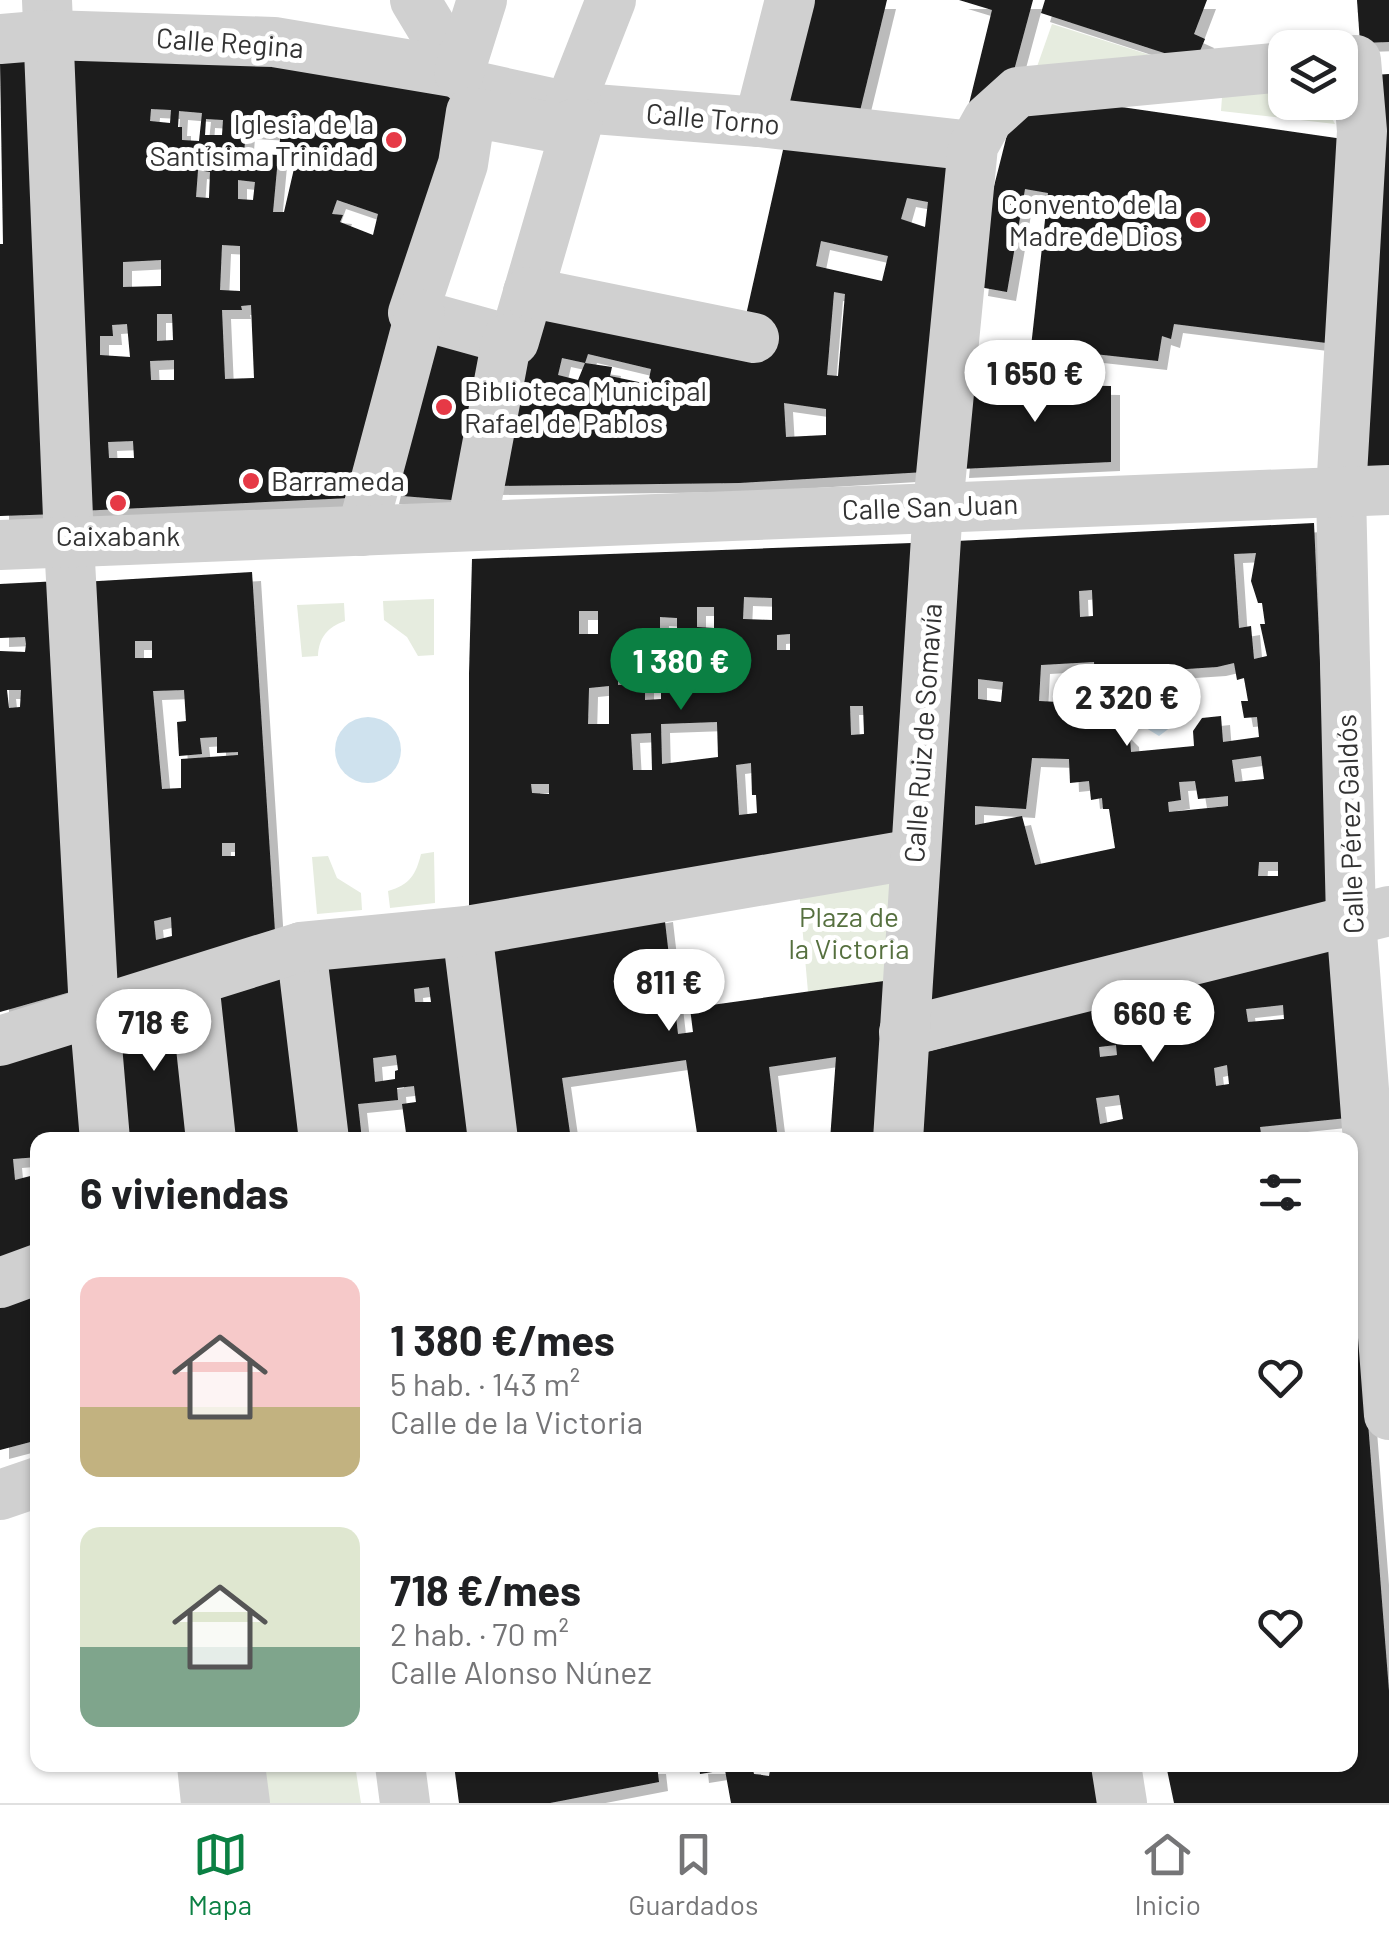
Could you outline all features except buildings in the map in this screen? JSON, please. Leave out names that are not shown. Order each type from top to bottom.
[{"type":"street","points":[[415,0],[459,73]]},
{"type":"street","points":[[459,73],[482,0]]},
{"type":"street","points":[[570,107],[611,0]]},
{"type":"street","points":[[759,122],[790,0]]},
{"type":"street","points":[[48,17],[69,542],[94,1010],[104,1132]]},
{"type":"street","name":"Calle Regina","points":[[0,38],[48,17],[274,42],[459,73]]},
{"type":"street","name":"Calle Pérez Galdós","points":[[1362,60],[1370,1155],[1389,1415]]},
{"type":"street","points":[[973,146],[988,119],[1018,92],[1268,70]]},
{"type":"street","name":"Calle Torno","points":[[459,73],[474,86],[570,107],[759,122],[973,146]]},
{"type":"street","points":[[471,112],[562,129],[578,122],[528,292],[514,341],[413,313],[463,164],[471,112]]},
{"type":"street","name":"Calle Ruiz de Somavía","points":[[898,1132],[938,506],[973,146]]},
{"type":"street","points":[[528,292],[754,338]]},
{"type":"street","points":[[362,531],[420,314]]},
{"type":"street","points":[[472,525],[507,339]]},
{"type":"street","name":"Calle San Juan","points":[[0,545],[1365,491]]},
{"type":"street","points":[[0,1041],[293,950],[467,931],[915,854]]},
{"type":"street","points":[[904,1032],[1370,916]]},
{"type":"street","points":[[467,931],[492,1132]]},
{"type":"street","points":[[293,950],[323,1132]]},
{"type":"street","points":[[194,982],[209,1132]]},
{"type":"street","points":[[0,1283],[30,1272]]},
{"type":"street","points":[[0,1495],[30,1485]]},
{"type":"street","points":[[203,1772],[206,1803]]},
{"type":"street","points":[[241,1772],[244,1803]]},
{"type":"street","points":[[375,1772],[378,1803]]},
{"type":"street","points":[[401,1772],[405,1803]]},
{"type":"street","points":[[1117,1772],[1122,1803]]},
{"type":"green space","points":[[1052,24],[1191,68],[1033,78]]},
{"type":"green space","points":[[1268,93],[1268,116],[1221,111],[1222,97]]},
{"type":"green space","points":[[1300,120],[1333,120],[1335,124]]},
{"type":"green space","points":[[434,599],[434,655],[418,656],[407,637],[384,620],[383,601]]},
{"type":"green space","points":[[344,603],[345,621],[325,634],[318,656],[302,657],[297,605]]},
{"type":"green space","points":[[434,852],[435,903],[390,908],[388,891],[411,878],[421,854]]},
{"type":"green space","points":[[328,856],[337,878],[361,893],[362,910],[317,914],[312,857]]},
{"type":"green space","name":"Plaza de la Victoria","points":[[898,874],[891,980],[808,992],[799,890]]},
{"type":"green space","points":[[250,1772],[356,1772],[361,1803],[254,1803]]},
{"type":"water","points":[[1169,692],[1171,727],[1159,736],[1146,728],[1145,694]]},
{"type":"water","points":[[368,717],[392,726],[401,750],[392,774],[368,783],[344,774],[335,750],[344,726]]},
{"type":"place","name":"Iglesia de la Santísima Trinidad","points":[[394,140]]},
{"type":"place","name":"Convento de la Madre de Dios","points":[[1198,220]]},
{"type":"place","name":"Biblioteca Municipal Rafael de Pablos","points":[[444,407]]},
{"type":"place","name":"Barrameda","points":[[251,481]]},
{"type":"place","name":"Caixabank","points":[[118,503]]}]
